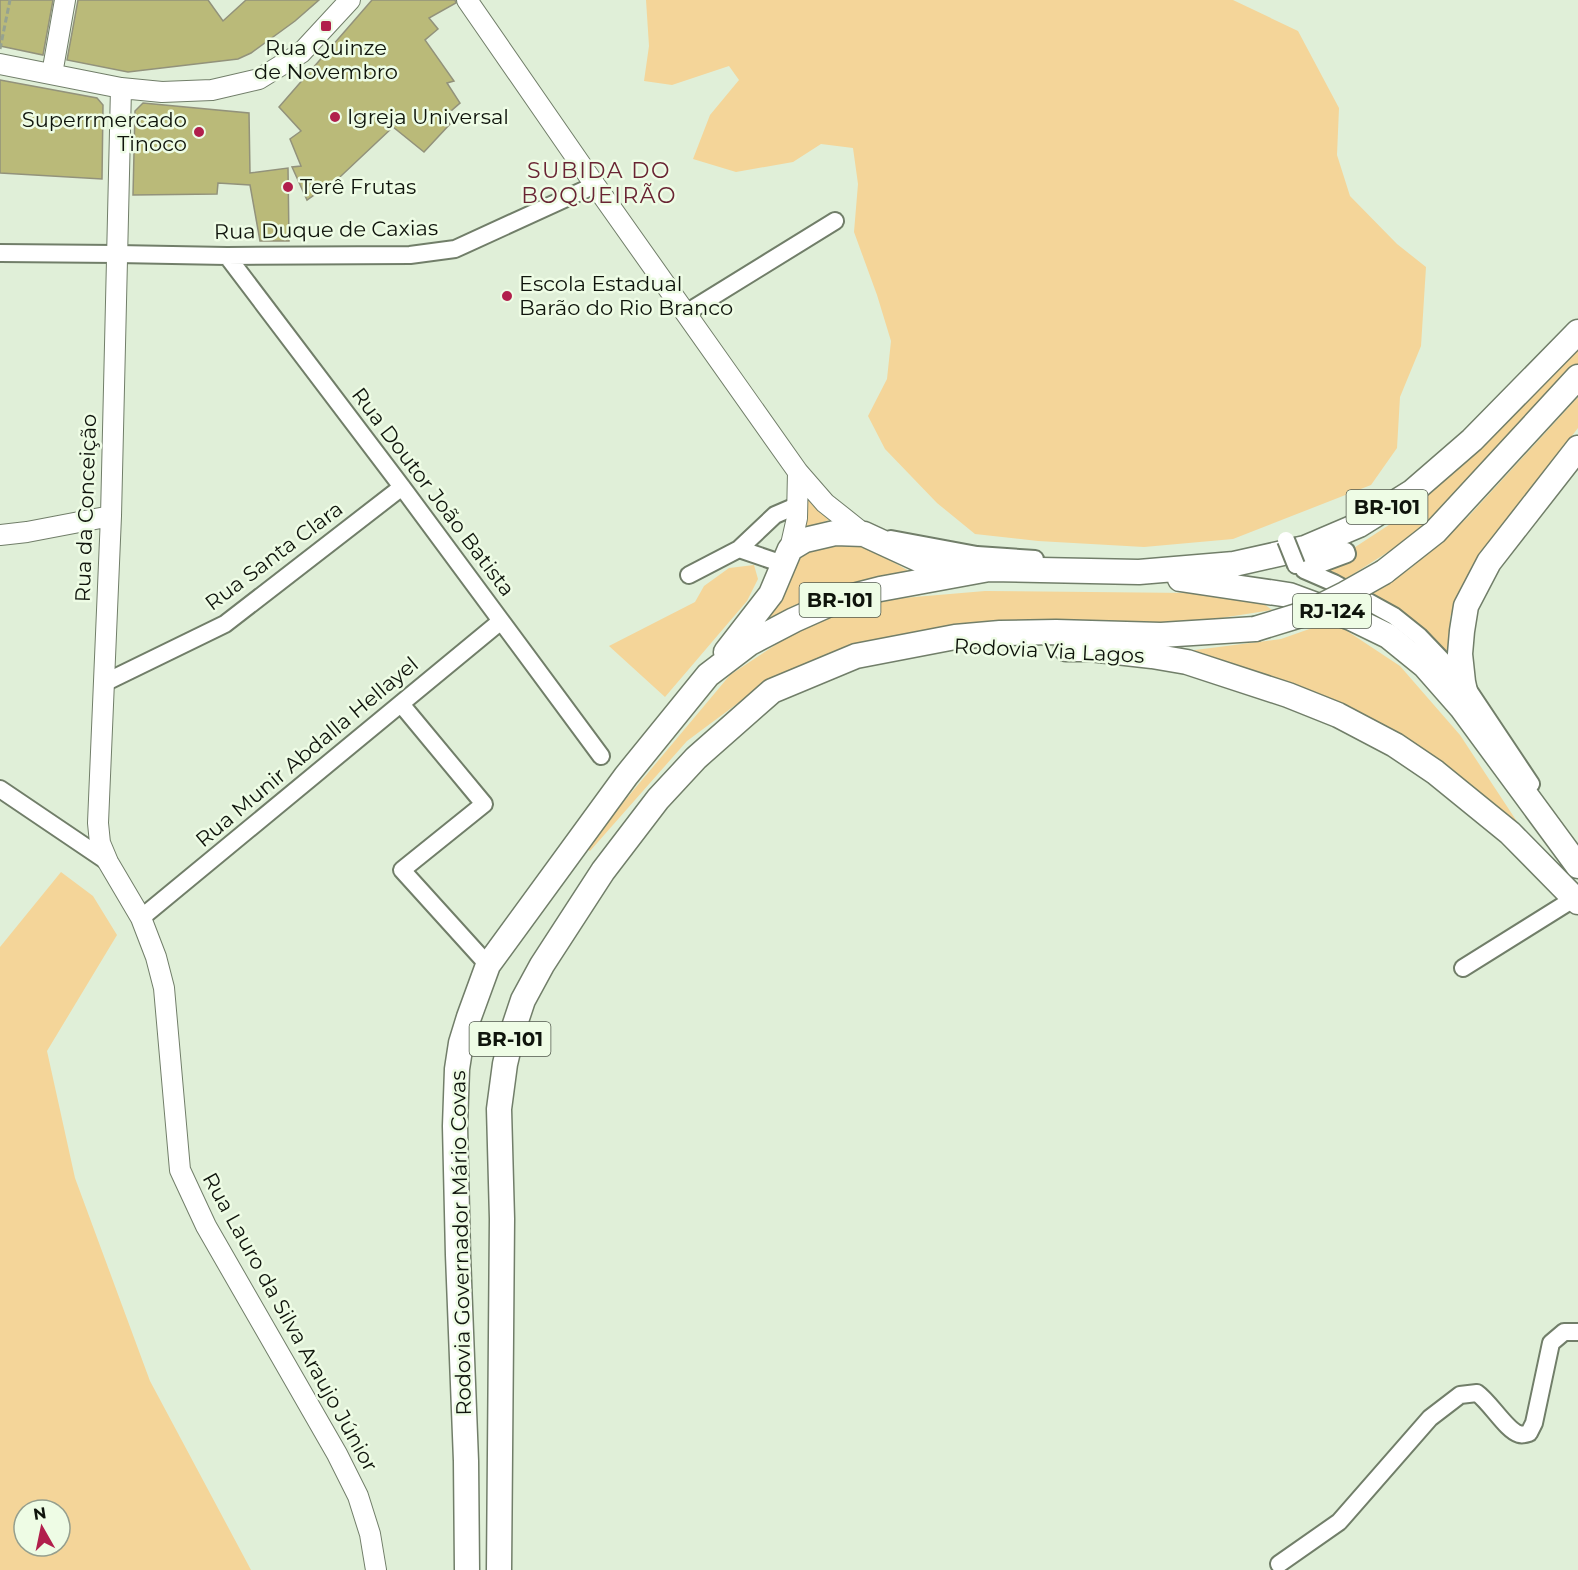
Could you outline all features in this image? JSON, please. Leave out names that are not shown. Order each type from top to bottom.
[{"type":"highway","name":"Rodovia Governador Mário Covas","points":[[467,1570],[466,1461],[455,1126],[457,1069],[461,1043],[488,965],[626,776],[708,675],[750,643],[794,620],[841,599],[880,589],[988,569],[1139,572],[1234,564],[1305,548],[1359,525],[1412,492],[1472,440],[1578,332]]},
{"type":"highway","name":"Rodovia Governador Mário Covas","points":[[499,1570],[502,1219],[500,1108],[505,1064],[523,1000],[542,965],[603,871],[658,799],[696,758],[772,691],[856,656],[955,637],[1000,633],[1161,635],[1255,629],[1307,613],[1384,572],[1435,532],[1578,377]]},
{"type":"highway","name":"RJ-124","points":[[1481,733],[1467,700],[1463,682],[1460,654],[1461,631],[1466,606],[1489,562],[1578,447]]},
{"type":"highway","points":[[708,675],[771,594],[787,557],[805,540],[835,533],[864,534],[928,564],[988,569]]},
{"type":"highway","name":"RJ-124","points":[[1139,572],[1289,595],[1351,618],[1388,636],[1425,666],[1461,707],[1578,866]]},
{"type":"highway","name":"Rodovia Via Lagos","points":[[912,645],[1090,650],[1152,656],[1187,662],[1288,695],[1338,716],[1395,745],[1435,772],[1510,833],[1576,900]]},
{"type":"highway","points":[[456,1570],[458,1255]]},
{"type":"main road","points":[[52,74],[65,0]]},
{"type":"main road","points":[[467,0],[798,472],[825,503],[864,534]]},
{"type":"main road","points":[[0,64],[121,88],[162,92],[212,90],[259,79],[301,53],[348,1]]},
{"type":"main road","name":"Rua da Conceição","points":[[121,88],[111,516],[98,823],[100,843],[108,862],[141,918]]},
{"type":"main road","points":[[787,557],[797,518],[798,472]]},
{"type":"main road","points":[[0,535],[111,516]]},
{"type":"main road","name":"Rua Lauro da Silva Araujo Júnior","points":[[141,918],[156,957],[164,988],[180,1170],[206,1226],[337,1454],[358,1496],[370,1534],[376,1570]]},
{"type":"street","name":"Rua Duque de Caxias","points":[[0,253],[227,256],[410,255],[455,249],[595,185]]},
{"type":"street","points":[[686,312],[835,221]]},
{"type":"street","name":"Rua Doutor João Batista","points":[[227,256],[601,756]]},
{"type":"street","name":"Rua Santa Clara","points":[[104,683],[225,624],[402,487]]},
{"type":"street","points":[[689,575],[739,549],[775,515],[796,506]]},
{"type":"street","points":[[864,534],[977,555],[1113,563],[1240,554],[1286,540],[1296,566],[1346,551],[1347,554],[1305,570],[1394,616],[1419,636],[1463,682],[1578,854]]},
{"type":"street","points":[[739,549],[787,557]]},
{"type":"street","name":"Rua Munir Abdalla Hellayel","points":[[141,918],[501,621]]},
{"type":"street","points":[[401,704],[484,804],[402,870],[488,965]]},
{"type":"street","points":[[0,789],[108,862]]},
{"type":"street","points":[[67,834],[77,836],[86,834],[98,823]]},
{"type":"street","points":[[1463,968],[1576,900]]},
{"type":"street","points":[[1279,1564],[1339,1522],[1430,1418],[1460,1395],[1477,1393],[1511,1430],[1520,1435],[1529,1433],[1534,1424],[1551,1343],[1564,1332],[1578,1332]]},
{"type":"path","points":[[0,51],[10,0]]},
{"type":"shaded area","points":[[646,0],[1233,0],[1298,31],[1339,108],[1337,155],[1350,196],[1397,244],[1426,267],[1421,346],[1400,397],[1397,448],[1371,485],[1233,539],[1144,547],[1038,541],[975,534],[937,503],[885,449],[868,416],[887,379],[891,341],[854,232],[858,184],[853,148],[821,144],[793,162],[736,172],[693,159],[710,115],[739,80],[729,66],[672,85],[644,81],[649,46]]},
{"type":"shaded area","points":[[1578,350],[1578,364],[1504,447],[1410,538],[1336,585],[1314,574],[1395,521],[1480,450]]},
{"type":"shaded area","points":[[1578,397],[1578,428],[1472,566],[1450,617],[1451,689],[1405,638],[1360,602],[1411,568],[1468,517]]},
{"type":"shaded area","points":[[804,493],[829,520],[804,529]]},
{"type":"shaded area","points":[[816,543],[863,545],[916,575],[876,581],[810,597],[758,626],[784,590],[801,557]]},
{"type":"shaded area","points":[[754,565],[758,579],[747,601],[665,697],[609,646],[695,602],[704,586],[729,568]]},
{"type":"shaded area","points":[[985,591],[1190,593],[1260,601],[1272,610],[1189,623],[961,630],[765,683],[687,741],[590,851],[585,848],[730,675],[813,620],[891,599]]},
{"type":"shaded area","points":[[1332,621],[1400,666],[1460,735],[1533,846],[1422,756],[1187,651],[1281,639]]},
{"type":"shaded area","points":[[61,872],[93,896],[117,935],[47,1051],[75,1178],[150,1381],[251,1570],[0,1570],[0,947]]},
{"type":"building","points":[[0,0],[53,0],[43,55],[0,46]]},
{"type":"building","points":[[78,0],[208,0],[223,21],[246,0],[319,0],[295,21],[251,53],[238,59],[128,72],[67,60]]},
{"type":"building","points":[[372,0],[455,0],[456,3],[429,18],[438,29],[425,40],[454,81],[447,83],[460,103],[443,118],[450,124],[424,152],[393,127],[341,176],[307,200],[292,167],[301,166],[290,139],[301,131],[279,107]]},
{"type":"building","points":[[0,80],[97,98],[103,105],[102,179],[0,173]]},
{"type":"building","points":[[143,103],[249,113],[250,173],[288,168],[289,241],[260,241],[250,185],[218,183],[217,194],[133,195],[135,111]]},
{"type":"place","name":"Rua Quinze de Novembro","points":[[326,26]]},
{"type":"place","name":"Igreja Universal","points":[[335,117]]},
{"type":"place","name":"Superrmercado Tinoco","points":[[199,132]]},
{"type":"place","name":"Terê Frutas","points":[[288,187]]},
{"type":"place","name":"Escola Estadual Barão do Rio Branco","points":[[507,296]]},
{"type":"district","name":"SUBIDA DO BOQUEIRÃO","points":[[599,182]]}]
